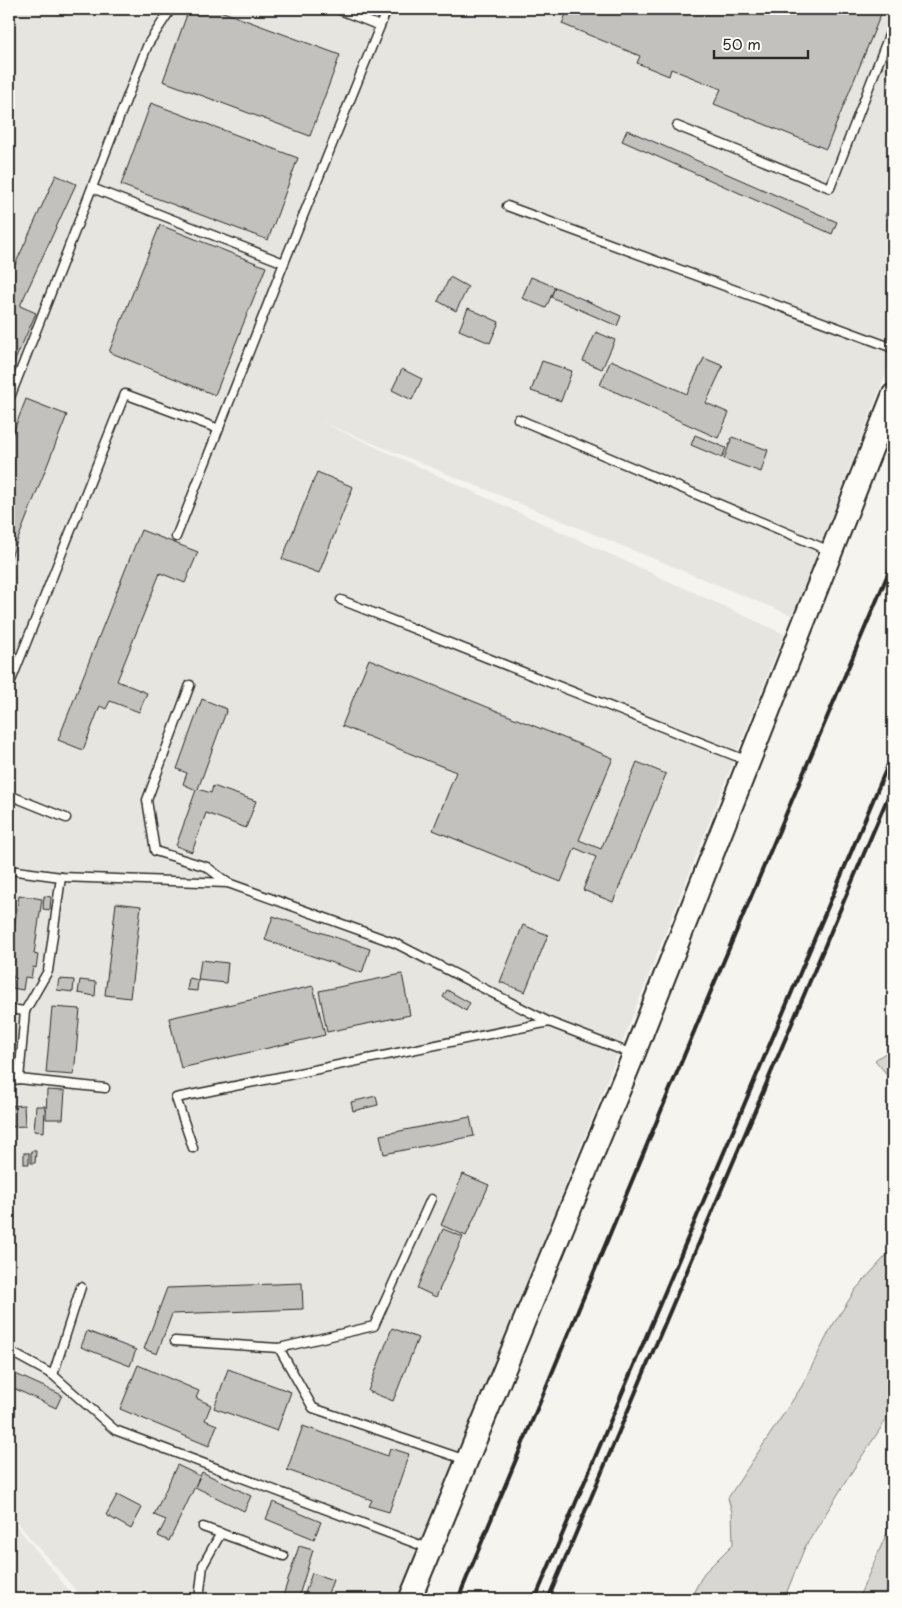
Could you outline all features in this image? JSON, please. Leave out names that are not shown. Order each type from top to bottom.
[{"type":"street","points":[[410,1599],[634,1054],[893,394]]},
{"type":"lane","points":[[9,400],[148,44],[171,9]]},
{"type":"lane","points":[[337,9],[380,26]]},
{"type":"lane","points":[[176,537],[387,9]]},
{"type":"lane","points":[[677,126],[830,188],[893,25]]},
{"type":"lane","points":[[92,188],[284,263]]},
{"type":"lane","points":[[506,206],[893,348]]},
{"type":"lane","points":[[9,686],[125,394],[219,429]]},
{"type":"lane","points":[[518,419],[832,552]]},
{"type":"lane","points":[[341,600],[749,761]]},
{"type":"lane","points":[[190,685],[147,800],[155,851],[207,867],[228,883],[395,943],[549,1022],[634,1054]]},
{"type":"lane","points":[[9,795],[66,818]]},
{"type":"lane","points":[[9,870],[61,877],[228,883]]},
{"type":"lane","points":[[19,1079],[25,1010],[48,971],[61,877]]},
{"type":"lane","points":[[9,1009],[25,1010]]},
{"type":"lane","points":[[193,1148],[176,1098],[549,1022]]},
{"type":"lane","points":[[9,1081],[19,1079],[105,1088]]},
{"type":"lane","points":[[175,1341],[279,1348],[374,1326],[431,1199]]},
{"type":"lane","points":[[53,1375],[81,1287]]},
{"type":"lane","points":[[279,1348],[313,1408],[466,1460]]},
{"type":"lane","points":[[9,1351],[53,1375],[115,1430],[430,1549]]},
{"type":"lane","points":[[203,1527],[284,1556]]},
{"type":"lane","points":[[199,1599],[202,1565],[221,1533]]},
{"type":"shaded area","points":[[9,9],[893,9],[893,355],[793,616],[319,421],[784,634],[460,1451],[397,1599],[83,1599],[9,1513]]},
{"type":"shaded area","points":[[893,1048],[893,1082],[875,1060]]},
{"type":"shaded area","points":[[893,1248],[893,1410],[805,1547],[784,1599],[690,1599],[704,1573],[733,1544],[732,1512],[728,1498],[802,1386],[831,1328],[856,1289]]},
{"type":"shaded area","points":[[9,1517],[76,1599],[9,1599]]},
{"type":"shaded area","points":[[893,1519],[893,1599],[858,1599]]},
{"type":"building","points":[[189,9],[215,9],[340,55],[310,136],[163,81]]},
{"type":"building","points":[[568,9],[883,9],[826,149],[714,104],[721,89],[671,69],[669,76],[637,63],[640,56],[562,24]]},
{"type":"building","points":[[151,103],[298,158],[268,240],[121,185]]},
{"type":"building","points":[[627,130],[837,222],[832,234],[622,141]]},
{"type":"building","points":[[56,175],[76,184],[20,306],[36,313],[9,374],[9,278]]},
{"type":"building","points":[[891,202],[893,203],[893,219],[885,216]]},
{"type":"building","points":[[160,225],[266,267],[215,395],[109,352]]},
{"type":"building","points":[[450,277],[468,287],[456,311],[438,301]]},
{"type":"building","points":[[531,277],[555,287],[546,308],[522,298]]},
{"type":"building","points":[[555,287],[621,316],[617,326],[551,297]]},
{"type":"building","points":[[468,308],[499,322],[490,343],[459,330]]},
{"type":"building","points":[[596,332],[615,340],[602,369],[583,361]]},
{"type":"building","points":[[704,358],[723,366],[706,403],[729,413],[718,438],[600,385],[611,360],[687,394]]},
{"type":"building","points":[[542,361],[572,371],[561,401],[531,391]]},
{"type":"building","points":[[402,369],[422,379],[412,400],[392,390]]},
{"type":"building","points":[[26,399],[67,415],[9,562],[9,443]]},
{"type":"building","points":[[695,435],[726,448],[722,458],[691,445]]},
{"type":"building","points":[[732,437],[768,450],[761,472],[724,459]]},
{"type":"building","points":[[317,472],[353,487],[319,573],[282,559]]},
{"type":"building","points":[[141,530],[198,552],[185,583],[160,573],[117,681],[147,693],[139,712],[110,701],[106,709],[100,706],[83,750],[58,740]]},
{"type":"building","points":[[369,659],[613,758],[579,840],[601,849],[637,762],[666,774],[613,902],[583,890],[596,857],[575,848],[561,882],[433,830],[456,772],[342,726]]},
{"type":"building","points":[[202,699],[227,709],[198,789],[211,793],[213,786],[256,801],[246,828],[206,813],[192,852],[176,846],[196,790],[183,784],[187,773],[177,769]]},
{"type":"building","points":[[19,895],[42,899],[34,954],[38,955],[36,968],[33,967],[31,978],[25,977],[23,990],[12,988],[13,976],[9,975],[9,962]]},
{"type":"building","points":[[44,896],[51,897],[50,910],[43,909]]},
{"type":"building","points":[[116,903],[141,906],[130,998],[105,995]]},
{"type":"building","points":[[273,916],[370,949],[362,973],[265,940]]},
{"type":"building","points":[[523,925],[548,935],[525,992],[500,982]]},
{"type":"building","points":[[201,960],[228,963],[226,983],[198,980]]},
{"type":"building","points":[[402,974],[410,1015],[327,1032],[319,991]]},
{"type":"building","points":[[189,978],[198,980],[197,991],[187,990]]},
{"type":"building","points":[[59,979],[74,980],[73,992],[57,990]]},
{"type":"building","points":[[80,980],[96,982],[95,996],[78,993]]},
{"type":"building","points":[[313,986],[325,1035],[181,1068],[169,1018]]},
{"type":"building","points":[[447,990],[470,1003],[466,1011],[443,997]]},
{"type":"building","points":[[52,1007],[80,1009],[74,1075],[46,1073]]},
{"type":"building","points":[[47,1090],[65,1091],[63,1119],[46,1119]]},
{"type":"building","points":[[376,1096],[378,1105],[353,1111],[351,1102]]},
{"type":"building","points":[[24,1105],[25,1126],[9,1127],[9,1106]]},
{"type":"building","points":[[36,1106],[45,1106],[44,1132],[34,1131]]},
{"type":"building","points":[[470,1117],[474,1136],[384,1154],[380,1135]]},
{"type":"building","points":[[31,1151],[36,1151],[35,1163],[31,1163]]},
{"type":"building","points":[[24,1153],[29,1153],[29,1164],[24,1164]]},
{"type":"building","points":[[463,1174],[489,1185],[466,1236],[441,1225]]},
{"type":"building","points":[[443,1229],[463,1237],[436,1297],[417,1288]]},
{"type":"building","points":[[302,1283],[303,1309],[172,1314],[157,1354],[144,1349],[167,1288]]},
{"type":"building","points":[[392,1328],[418,1338],[393,1401],[368,1391]]},
{"type":"building","points":[[87,1331],[136,1350],[130,1366],[81,1347]]},
{"type":"building","points":[[138,1365],[199,1391],[196,1398],[211,1405],[205,1420],[217,1425],[209,1446],[120,1409]]},
{"type":"building","points":[[228,1369],[291,1392],[277,1431],[214,1408]]},
{"type":"building","points":[[9,1371],[62,1395],[56,1408],[9,1386]]},
{"type":"building","points":[[303,1426],[388,1456],[390,1448],[409,1454],[389,1512],[369,1506],[372,1500],[287,1470]]},
{"type":"building","points":[[177,1465],[200,1476],[169,1541],[158,1536],[166,1520],[154,1515]]},
{"type":"building","points":[[202,1472],[251,1496],[244,1511],[195,1487]]},
{"type":"building","points":[[117,1495],[142,1508],[131,1529],[106,1515]]},
{"type":"building","points":[[273,1502],[321,1522],[314,1539],[266,1519]]},
{"type":"building","points":[[299,1546],[313,1550],[298,1599],[282,1599]]},
{"type":"building","points":[[312,1573],[333,1580],[326,1599],[303,1599]]},
{"type":"railway","points":[[458,1599],[708,998],[893,562]]},
{"type":"railway","points":[[535,1599],[893,753]]},
{"type":"railway","points":[[548,1599],[893,785]]}]
